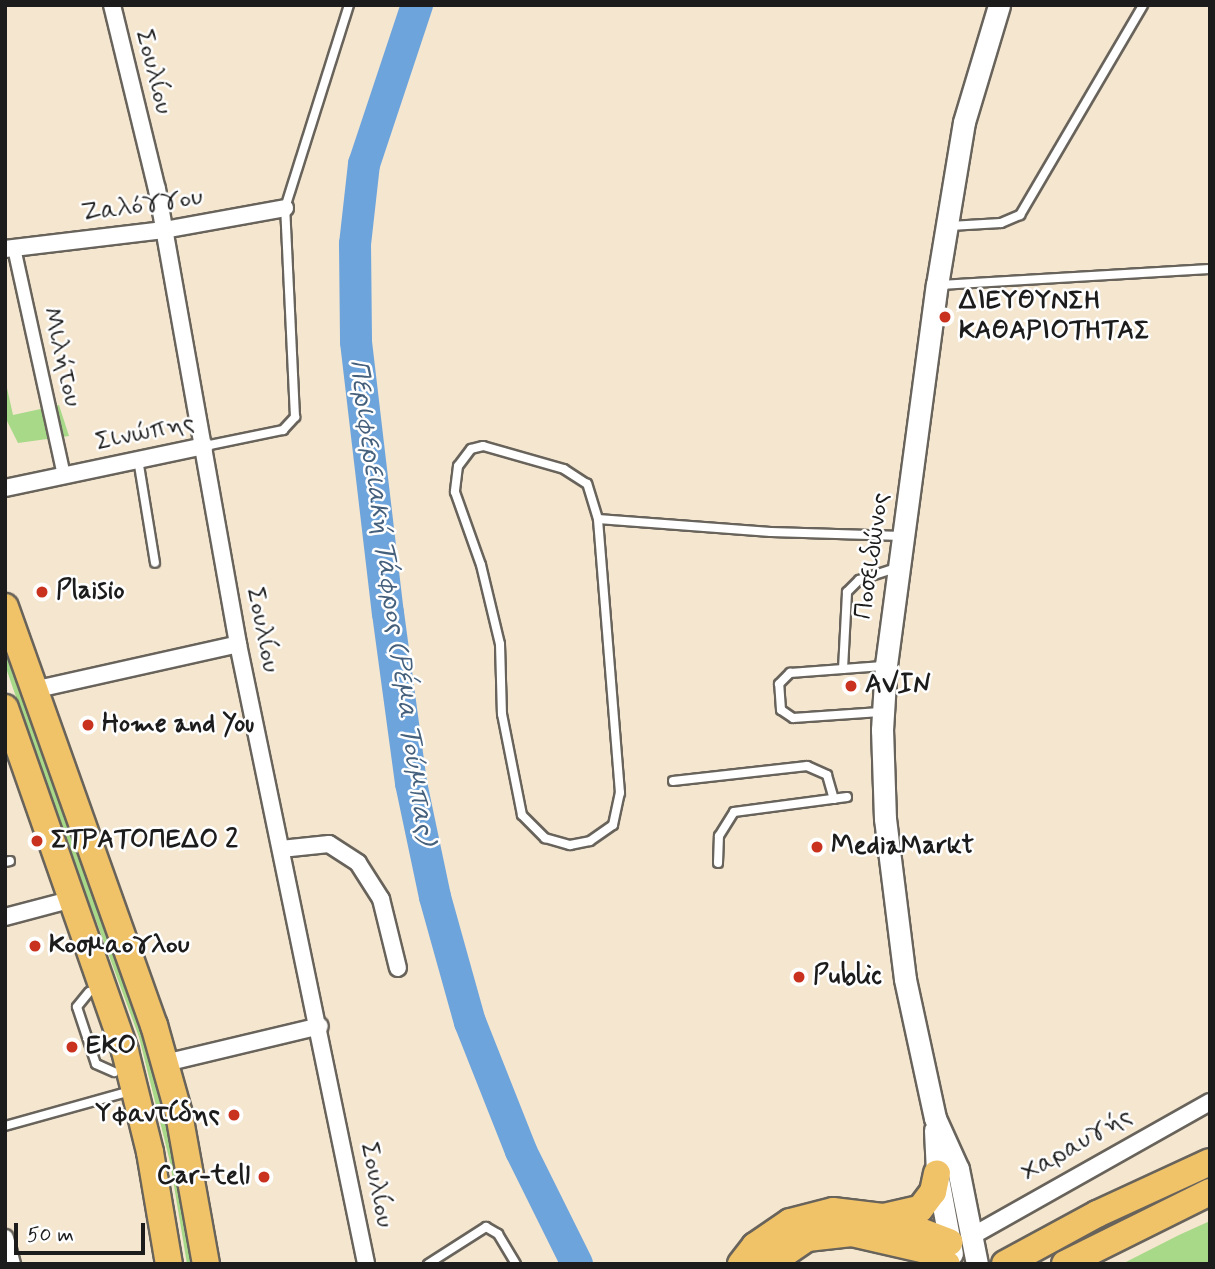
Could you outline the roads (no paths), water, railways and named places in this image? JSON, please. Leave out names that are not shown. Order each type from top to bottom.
[{"type":"main road","points":[[5,607],[33,690],[125,936],[165,1063],[206,1264]]},
{"type":"main road","points":[[5,708],[73,899],[135,1089],[169,1264]]},
{"type":"main road","points":[[1005,1264],[1107,1209],[1210,1162]]},
{"type":"main road","points":[[741,1264],[755,1246],[790,1222],[833,1211],[883,1217],[920,1209],[933,1192],[937,1173]]},
{"type":"main road","points":[[1065,1264],[1210,1192]]},
{"type":"main road","points":[[883,1217],[949,1251]]},
{"type":"main road","points":[[769,1264],[788,1247],[831,1234],[852,1233],[949,1251]]},
{"type":"street","name":"Σουλίου","points":[[112,5],[164,230],[239,644],[320,1026],[366,1263]]},
{"type":"street","name":"Ποσειδώνος","points":[[949,1251],[937,1173],[935,1118],[897,928],[885,819],[883,712],[886,665],[937,285],[964,122],[999,5]]},
{"type":"street","name":"Ζαλόγγου","points":[[9,248],[164,230],[285,208]]},
{"type":"street","name":"Μιλήτου","points":[[9,248],[64,475]]},
{"type":"street","name":"Σινώπης","points":[[5,488],[205,446]]},
{"type":"street","points":[[33,690],[239,644]]},
{"type":"street","points":[[281,849],[330,845],[358,863],[381,899],[398,968]]},
{"type":"street","points":[[5,917],[73,899]]},
{"type":"street","points":[[165,1063],[320,1026]]},
{"type":"street","name":"Χαραυγής","points":[[949,1251],[1210,1101]]},
{"type":"street","name":"Ποσειδώνος","points":[[935,1118],[958,1169],[949,1251]]},
{"type":"street","points":[[5,1238],[12,1264]]},
{"type":"street","name":"Ποσειδώνος","points":[[949,1251],[977,1264]]},
{"type":"lane","points":[[285,208],[349,5]]},
{"type":"lane","points":[[947,226],[1001,223],[1020,215],[1143,5]]},
{"type":"lane","name":"Σινώπης","points":[[205,446],[283,430],[292,422],[297,411],[285,208]]},
{"type":"lane","points":[[937,285],[1210,269]]},
{"type":"lane","points":[[483,446],[564,469],[587,484],[598,519],[620,793],[613,825],[590,841],[570,845],[545,838],[522,815],[502,714],[500,644],[481,565],[455,492],[458,466],[471,449],[483,446]]},
{"type":"lane","points":[[138,459],[155,563]]},
{"type":"lane","points":[[598,519],[771,532],[905,536]]},
{"type":"lane","points":[[843,669],[846,592],[859,580],[901,566]]},
{"type":"lane","points":[[883,712],[793,718],[781,710],[782,677],[886,665]]},
{"type":"lane","points":[[673,781],[807,766],[827,775],[834,799]]},
{"type":"lane","points":[[718,863],[719,836],[734,812],[847,797]]},
{"type":"lane","points":[[89,992],[77,1007],[96,1063],[114,1072]]},
{"type":"lane","points":[[5,1126],[135,1089]]},
{"type":"lane","points":[[428,1264],[486,1227],[498,1234],[516,1264]]},
{"type":"waterway","name":"Περιφερειακή Τάφρος (Ρέμα Τούμπας)","points":[[417,5],[364,164],[355,244],[356,342],[388,613],[411,783],[435,897],[470,1022],[521,1151],[577,1264]]},
{"type":"place","name":"ΔΙΕΥΘΥΝΣΗ ΚΑΘΑΡΙΟΤΗΤΑΣ","points":[[945,317]]},
{"type":"place","name":"Plaisio","points":[[42,592]]},
{"type":"place","name":"AVIN","points":[[851,686]]},
{"type":"place","name":"Home and You","points":[[88,725]]},
{"type":"place","name":"ΣΤΡΑΤΟΠΕΔΟ 2","points":[[37,841]]},
{"type":"place","name":"MediaMarkt","points":[[817,847]]},
{"type":"place","name":"Κοσμαογλου","points":[[35,946]]},
{"type":"place","name":"Public","points":[[799,977]]},
{"type":"place","name":"ΕΚΟ","points":[[72,1047]]},
{"type":"place","name":"Υφαντίδης","points":[[234,1115]]},
{"type":"place","name":"Car-tell","points":[[264,1177]]}]
